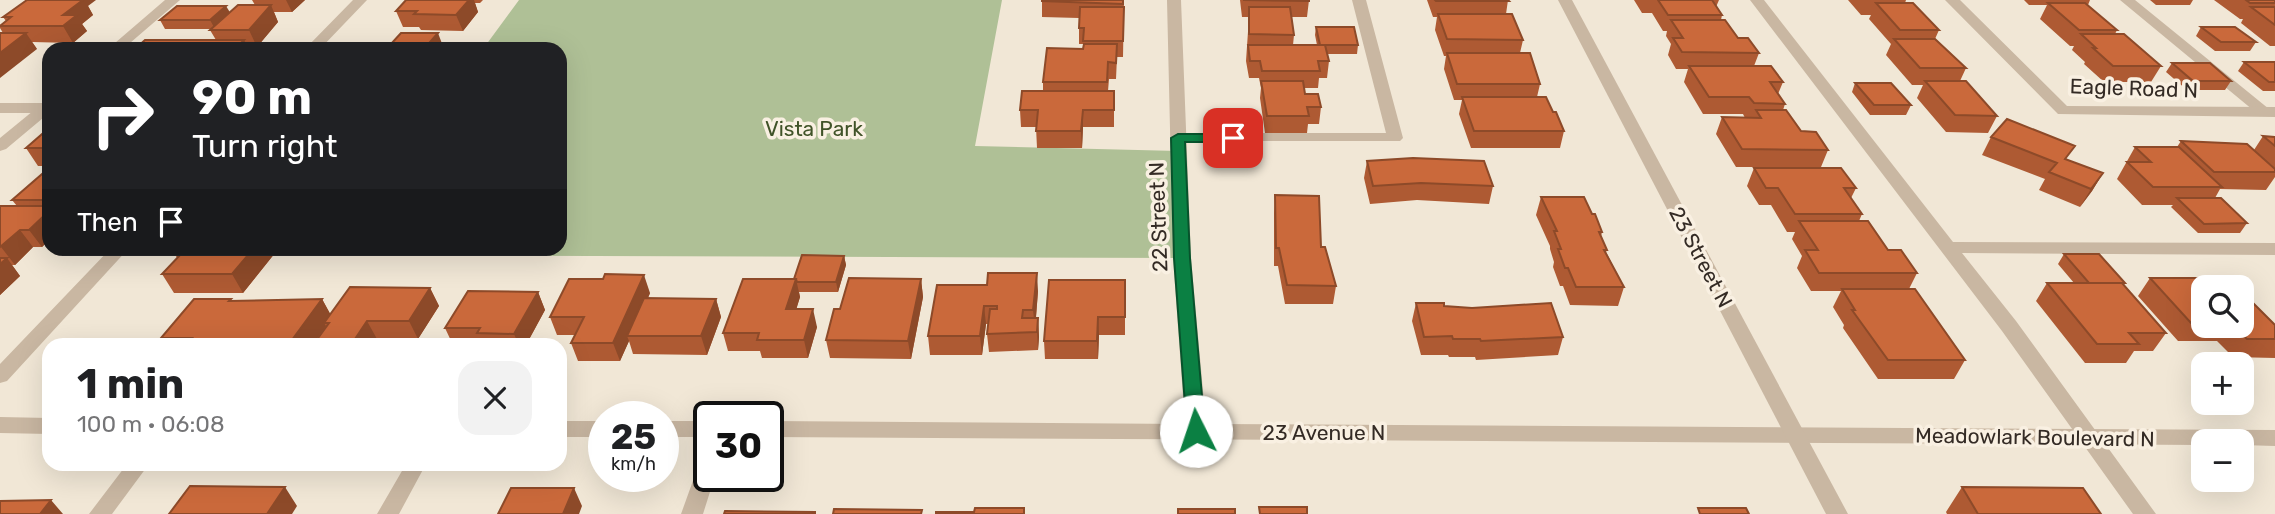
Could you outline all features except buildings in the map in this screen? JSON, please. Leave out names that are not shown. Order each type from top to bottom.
[{"type":"street","points":[[123,42],[173,0]]},
{"type":"street","points":[[319,42],[360,0]]},
{"type":"street","name":"22 Street N","points":[[1174,0],[1182,258],[1196,431]]},
{"type":"street","points":[[1178,138],[1395,138],[1359,0]]},
{"type":"street","name":"23 Street N","points":[[1565,0],[1837,514]]},
{"type":"street","points":[[1757,0],[1948,247],[2145,514]]},
{"type":"street","name":"Eagle Road N","points":[[1952,0],[2063,111],[2269,112]]},
{"type":"street","points":[[2127,0],[2269,112]]},
{"type":"street","points":[[0,108],[42,107]]},
{"type":"street","points":[[0,146],[42,112]]},
{"type":"street","points":[[1948,247],[2275,249]]},
{"type":"street","points":[[0,376],[113,256]]},
{"type":"street","points":[[0,425],[42,425]]},
{"type":"street","points":[[567,429],[588,429]]},
{"type":"street","name":"23 Avenue N","points":[[784,429],[1795,435]]},
{"type":"street","name":"Meadowlark Boulevard N","points":[[1795,435],[2089,439],[2275,438]]},
{"type":"street","points":[[100,514],[134,471]]},
{"type":"street","points":[[387,514],[412,471]]},
{"type":"street","points":[[692,514],[699,492]]},
{"type":"green space","name":"Vista Park","points":[[519,0],[1002,0],[975,146],[1178,151],[1182,258],[567,256],[567,42],[488,42]]},
{"type":"route","points":[[1196,431],[1182,258],[1178,138],[1233,138]]}]
